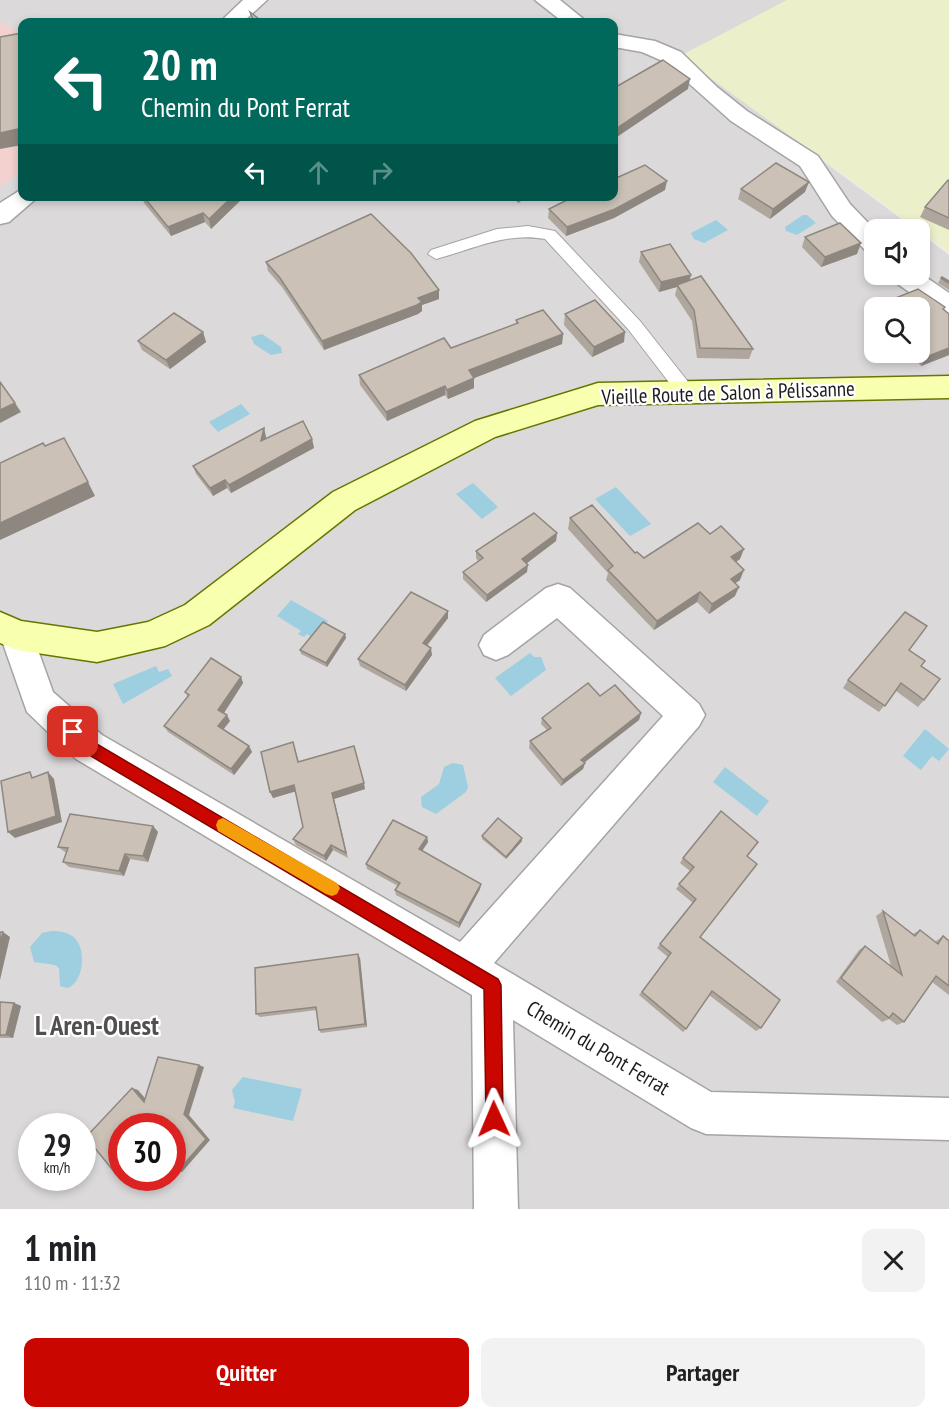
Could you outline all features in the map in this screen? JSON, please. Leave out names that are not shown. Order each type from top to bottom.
[{"type":"street","points":[[546,0],[571,18]]},
{"type":"street","points":[[241,18],[262,10]]},
{"type":"street","points":[[618,42],[647,46],[673,57],[739,116],[809,161],[841,210],[864,234]]},
{"type":"street","points":[[0,216],[20,201]]},
{"type":"street","points":[[918,285],[949,306]]},
{"type":"street","name":"Vieille Route de Salon à Pélissanne","points":[[6,642],[97,647],[153,636],[197,615],[344,501],[485,429],[597,394],[949,387]]},
{"type":"street","points":[[496,645],[558,598],[687,715],[478,976],[496,1209]]},
{"type":"street","name":"Chemin du Pont Ferrat","points":[[6,642],[39,701],[89,747],[706,1113],[949,1119]]},
{"type":"lane","points":[[436,254],[497,234],[528,231],[550,235],[634,325],[687,393]]},
{"type":"shaded area","points":[[0,0],[787,0],[782,3],[808,150],[901,219],[864,219],[864,285],[930,285],[930,241],[949,255],[949,1209],[0,1209]]},
{"type":"shaded area","points":[[0,22],[18,31],[18,174],[0,187]]},
{"type":"green space","points":[[787,0],[949,0],[949,251],[930,237],[930,219],[905,219],[680,56]]},
{"type":"water","points":[[803,215],[807,215],[816,223],[797,235],[786,231],[785,227]]},
{"type":"water","points":[[716,220],[728,230],[704,243],[694,239],[691,233]]},
{"type":"water","points":[[262,334],[281,347],[282,353],[271,355],[254,344],[251,337]]},
{"type":"water","points":[[241,404],[250,414],[218,432],[209,422]]},
{"type":"water","points":[[473,483],[498,507],[482,519],[456,494]]},
{"type":"water","points":[[616,487],[651,524],[630,536],[595,499]]},
{"type":"water","points":[[291,600],[328,621],[314,639],[307,634],[304,637],[298,634],[301,631],[277,616]]},
{"type":"water","points":[[530,653],[534,657],[541,657],[546,670],[511,696],[495,678]]},
{"type":"water","points":[[156,666],[159,672],[168,669],[172,676],[123,704],[113,684]]},
{"type":"water","points":[[925,729],[949,749],[939,761],[932,756],[921,770],[903,756]]},
{"type":"water","points":[[453,763],[463,765],[468,787],[466,792],[436,814],[422,807],[421,797],[439,784],[444,767]]},
{"type":"water","points":[[725,767],[769,801],[757,816],[713,782]]},
{"type":"water","points":[[51,931],[69,934],[80,946],[82,967],[77,980],[68,988],[60,986],[59,968],[55,965],[34,962],[30,947],[42,933]]},
{"type":"water","points":[[243,1077],[302,1089],[293,1121],[233,1108],[235,1102],[232,1090]]},
{"type":"building","points":[[18,34],[18,129],[0,133],[0,37]]},
{"type":"building","points":[[663,60],[690,79],[618,127],[618,86]]},
{"type":"building","points":[[776,163],[809,182],[773,209],[741,189]]},
{"type":"building","points":[[645,165],[667,181],[615,209],[567,227],[549,209],[565,201],[618,201],[618,177]]},
{"type":"building","points":[[949,181],[949,218],[925,207]]},
{"type":"building","points":[[147,201],[228,201],[209,219],[203,213],[168,227]]},
{"type":"building","points":[[371,214],[411,253],[439,290],[418,298],[422,302],[417,305],[322,341],[280,278],[266,262]]},
{"type":"building","points":[[840,223],[861,243],[825,257],[805,237]]},
{"type":"building","points":[[670,244],[691,275],[661,282],[641,252]]},
{"type":"building","points":[[701,276],[753,349],[700,348],[694,310],[677,285]]},
{"type":"building","points":[[918,289],[930,297],[898,297]]},
{"type":"building","points":[[930,297],[945,307],[943,309],[949,314],[949,348],[930,355]]},
{"type":"building","points":[[595,300],[625,332],[594,347],[565,314]]},
{"type":"building","points":[[543,310],[563,334],[469,370],[474,378],[447,390],[445,386],[386,412],[359,375],[444,338],[451,348],[518,323],[516,320]]},
{"type":"building","points":[[174,313],[203,332],[166,360],[138,341]]},
{"type":"building","points":[[0,382],[15,403],[0,410]]},
{"type":"building","points":[[303,421],[312,439],[229,485],[225,480],[210,488],[193,466],[264,428],[261,441]]},
{"type":"building","points":[[64,438],[88,482],[0,523],[0,463],[43,443],[45,446]]},
{"type":"building","points":[[592,505],[635,553],[637,552],[644,558],[698,523],[710,534],[721,526],[744,549],[731,557],[744,570],[731,579],[739,587],[712,604],[700,592],[657,621],[608,570],[613,566],[570,518]]},
{"type":"building","points":[[534,513],[557,533],[522,559],[528,565],[487,595],[463,572],[483,558],[476,551]]},
{"type":"building","points":[[411,592],[448,611],[423,643],[431,648],[405,685],[358,659]]},
{"type":"building","points":[[905,612],[927,626],[909,650],[925,661],[921,666],[940,679],[924,700],[901,683],[885,706],[848,680]]},
{"type":"building","points":[[323,622],[345,634],[326,663],[300,650]]},
{"type":"building","points":[[211,658],[241,677],[218,710],[227,715],[218,726],[249,746],[231,769],[164,726],[189,695],[185,692]]},
{"type":"building","points":[[588,683],[600,696],[615,685],[641,713],[581,760],[585,763],[563,780],[530,741],[551,728],[542,718]]},
{"type":"building","points":[[293,742],[298,762],[354,746],[364,783],[332,793],[346,853],[331,845],[324,856],[293,839],[303,827],[294,785],[270,792],[261,752]]},
{"type":"building","points":[[30,772],[32,778],[48,772],[56,816],[8,832],[1,781]]},
{"type":"building","points":[[721,811],[758,842],[747,856],[757,864],[700,937],[780,1000],[761,1028],[712,991],[686,1029],[642,992],[671,953],[660,944],[696,899],[679,884],[694,867],[683,858]]},
{"type":"building","points":[[70,814],[153,826],[143,856],[125,854],[119,871],[63,862],[68,848],[58,847]]},
{"type":"building","points":[[498,818],[522,838],[506,857],[482,836]]},
{"type":"building","points":[[393,820],[427,837],[419,849],[481,884],[459,923],[395,890],[400,883],[366,864]]},
{"type":"building","points":[[883,911],[915,936],[920,930],[938,944],[943,936],[949,941],[949,986],[936,976],[904,1022],[893,1013],[889,1018],[841,978],[865,946],[902,975]]},
{"type":"building","points":[[358,954],[365,1024],[319,1030],[316,1007],[256,1014],[255,968]]},
{"type":"building","points":[[0,1002],[14,1003],[6,1035],[0,1035]]},
{"type":"building","points":[[158,1057],[199,1065],[184,1113],[109,1113],[132,1088],[144,1102]]},
{"type":"building","points":[[108,1114],[108,1164],[96,1149],[96,1126]]},
{"type":"building","points":[[186,1116],[206,1139],[186,1162]]},
{"type":"slow traffic","points":[[223,825],[332,888]]},
{"type":"district","name":"L Aren-Ouest","points":[[97,1026]]},
{"type":"route","points":[[73,732],[89,747],[347,897],[492,985],[494,1119]]}]
